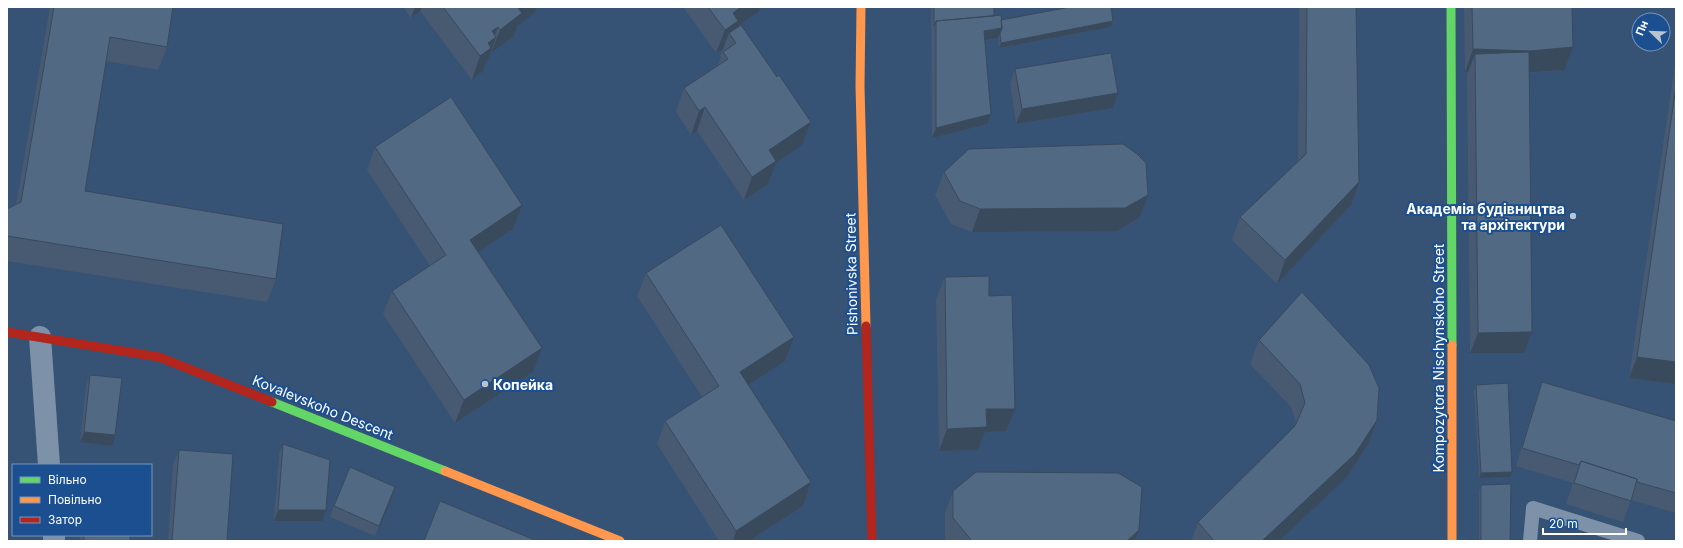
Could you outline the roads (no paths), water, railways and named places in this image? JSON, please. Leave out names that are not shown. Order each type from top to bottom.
[{"type":"street","name":"Pishonivska Street","points":[[862,7],[860,86],[872,541]]},
{"type":"street","name":"Kompozytora Nischynskoho Street","points":[[1451,7],[1452,541]]},
{"type":"street","name":"Kovalevskoho Descent","points":[[7,332],[159,357],[620,541]]},
{"type":"street","points":[[40,337],[49,464]]},
{"type":"lane","points":[[1530,541],[1533,508],[1638,541]]},
{"type":"place","name":"Академія будівництва та архітектури","points":[[1573,216]]},
{"type":"place","name":"Копейка","points":[[485,384]]}]
